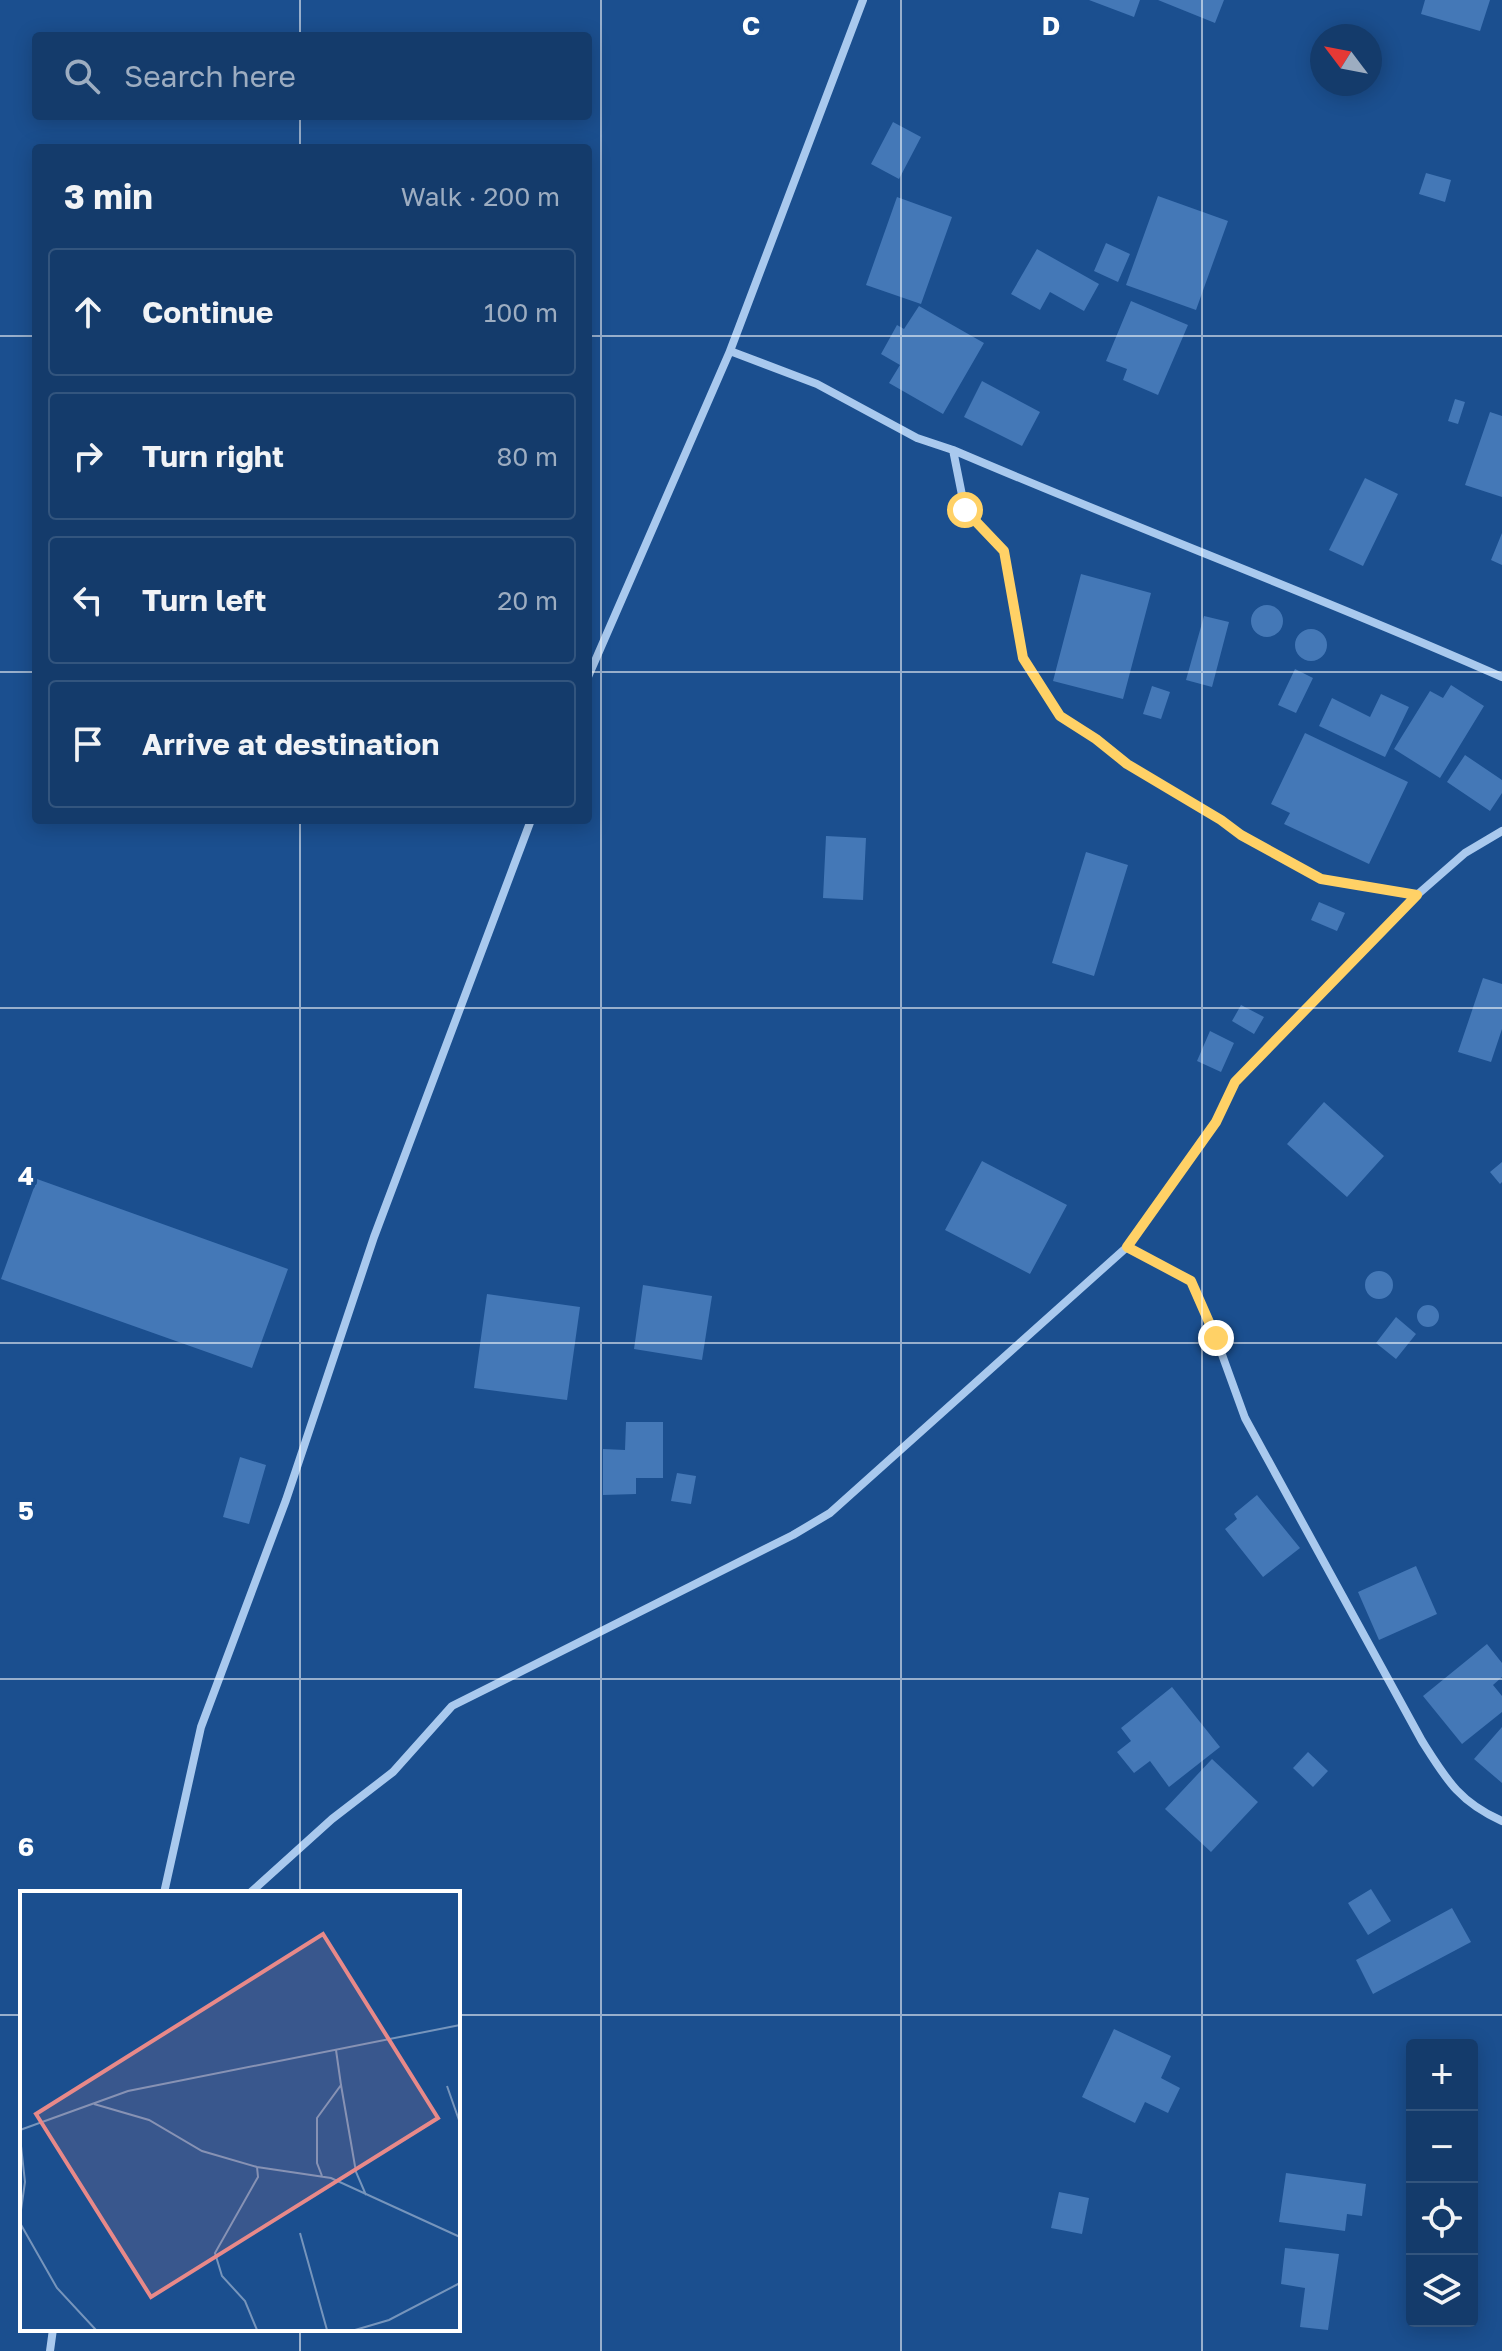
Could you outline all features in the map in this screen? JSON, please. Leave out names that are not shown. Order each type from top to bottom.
[{"type":"street","points":[[592,668],[730,351],[863,0]]},
{"type":"street","points":[[730,351],[817,384],[917,438],[1404,634],[1502,677]]},
{"type":"street","points":[[953,450],[965,510],[1004,551],[1023,658],[1060,716],[1127,764],[1241,835],[1321,879],[1417,895]]},
{"type":"street","points":[[164,1891],[201,1727],[286,1500],[374,1237],[529,824]]},
{"type":"street","points":[[252,1891],[332,1819],[393,1772],[452,1706],[793,1535],[830,1513],[1127,1247],[1216,1122],[1235,1082],[1417,895],[1465,853],[1502,831]]},
{"type":"street","points":[[1127,1247],[1191,1281],[1245,1418],[1422,1741],[1449,1783],[1478,1810],[1502,1821]]},
{"type":"street","points":[[50,2351],[53,2331]]},
{"type":"building","points":[[1089,0],[1140,0],[1134,17]]},
{"type":"building","points":[[1158,0],[1224,0],[1215,23]]},
{"type":"building","points":[[1425,0],[1490,0],[1480,31],[1421,14]]},
{"type":"building","points":[[893,122],[921,137],[899,179],[871,164]]},
{"type":"building","points":[[1426,173],[1451,180],[1445,202],[1419,194]]},
{"type":"building","points":[[1158,196],[1228,221],[1196,310],[1126,285]]},
{"type":"building","points":[[897,197],[952,217],[921,304],[866,285]]},
{"type":"building","points":[[1106,243],[1130,254],[1118,282],[1094,271]]},
{"type":"building","points":[[1037,249],[1099,284],[1084,311],[1050,292],[1040,310],[1011,294]]},
{"type":"building","points":[[1131,301],[1188,325],[1158,395],[1123,380],[1127,369],[1106,361]]},
{"type":"building","points":[[919,306],[984,343],[943,414],[889,383],[900,365],[881,354],[897,325],[904,329]]},
{"type":"building","points":[[982,381],[1040,412],[1022,446],[964,417]]},
{"type":"building","points":[[1455,399],[1465,402],[1458,424],[1448,421]]},
{"type":"building","points":[[1490,412],[1502,416],[1502,497],[1465,485]]},
{"type":"building","points":[[1365,478],[1398,494],[1363,566],[1329,550]]},
{"type":"building","points":[[1502,533],[1502,565],[1491,560]]},
{"type":"building","points":[[1081,574],[1151,593],[1123,699],[1053,681]]},
{"type":"building","points":[[1267,605],[1278,610],[1283,621],[1278,632],[1267,637],[1256,632],[1251,621],[1256,610]]},
{"type":"building","points":[[1204,616],[1229,622],[1212,687],[1186,680]]},
{"type":"building","points":[[1311,629],[1322,634],[1327,645],[1322,656],[1311,661],[1300,656],[1295,645],[1300,634]]},
{"type":"building","points":[[1295,669],[1313,678],[1296,713],[1278,705]]},
{"type":"building","points":[[1451,685],[1484,706],[1440,778],[1394,749],[1430,691],[1443,698]]},
{"type":"building","points":[[1152,686],[1170,692],[1161,719],[1143,714]]},
{"type":"building","points":[[1381,694],[1409,707],[1385,757],[1319,726],[1332,698],[1370,717]]},
{"type":"building","points":[[1305,733],[1408,782],[1369,864],[1284,824],[1290,813],[1271,804]]},
{"type":"building","points":[[1465,755],[1502,780],[1502,793],[1490,811],[1447,782]]},
{"type":"building","points":[[826,836],[866,838],[863,900],[823,898]]},
{"type":"building","points":[[1086,852],[1128,865],[1094,976],[1052,963]]},
{"type":"building","points":[[1319,902],[1345,913],[1337,931],[1311,920]]},
{"type":"building","points":[[1483,978],[1502,984],[1502,1029],[1491,1062],[1458,1052]]},
{"type":"building","points":[[1241,1005],[1264,1017],[1254,1034],[1232,1021]]},
{"type":"building","points":[[1210,1031],[1234,1043],[1221,1072],[1197,1061]]},
{"type":"building","points":[[1324,1102],[1384,1156],[1347,1197],[1287,1144]]},
{"type":"building","points":[[982,1161],[1067,1205],[1030,1274],[945,1230]]},
{"type":"building","points":[[1502,1162],[1502,1182],[1500,1184],[1490,1172]]},
{"type":"building","points":[[37,1179],[288,1269],[252,1368],[1,1279]]},
{"type":"building","points":[[1379,1271],[1389,1275],[1393,1285],[1389,1295],[1379,1299],[1369,1295],[1365,1285],[1369,1275]]},
{"type":"building","points":[[643,1285],[712,1296],[702,1360],[634,1349]]},
{"type":"building","points":[[487,1294],[580,1307],[567,1400],[474,1388]]},
{"type":"building","points":[[1428,1305],[1436,1308],[1439,1316],[1436,1324],[1428,1327],[1420,1324],[1417,1316],[1420,1308]]},
{"type":"building","points":[[1396,1317],[1416,1334],[1396,1359],[1376,1343]]},
{"type":"building","points":[[626,1422],[663,1422],[663,1478],[636,1478],[636,1494],[603,1495],[603,1449],[625,1450]]},
{"type":"building","points":[[240,1457],[266,1465],[249,1524],[223,1517]]},
{"type":"building","points":[[677,1473],[696,1476],[691,1504],[671,1501]]},
{"type":"building","points":[[1257,1495],[1300,1548],[1263,1577],[1225,1529],[1237,1519],[1234,1514]]},
{"type":"building","points":[[1416,1566],[1437,1614],[1379,1640],[1358,1592]]},
{"type":"building","points":[[1487,1644],[1502,1663],[1502,1677],[1493,1685],[1502,1696],[1502,1712],[1462,1744],[1423,1696]]},
{"type":"building","points":[[1172,1687],[1220,1747],[1169,1787],[1150,1761],[1134,1773],[1117,1752],[1131,1741],[1121,1728]]},
{"type":"building","points":[[1502,1727],[1502,1783],[1474,1759]]},
{"type":"building","points":[[1308,1752],[1328,1771],[1313,1787],[1293,1768]]},
{"type":"building","points":[[1212,1759],[1258,1802],[1211,1852],[1165,1809]]},
{"type":"building","points":[[1371,1889],[1391,1921],[1368,1935],[1348,1903]]},
{"type":"building","points":[[1452,1908],[1471,1942],[1373,1994],[1356,1960]]},
{"type":"building","points":[[1114,2029],[1171,2056],[1161,2078],[1180,2088],[1168,2113],[1145,2102],[1135,2123],[1082,2097]]},
{"type":"building","points":[[1286,2173],[1366,2184],[1362,2216],[1347,2214],[1345,2231],[1279,2222]]},
{"type":"building","points":[[1059,2192],[1089,2198],[1082,2234],[1051,2228]]},
{"type":"building","points":[[1285,2248],[1339,2254],[1328,2330],[1300,2327],[1305,2288],[1281,2284]]},
{"type":"route","points":[[965,510],[1004,551],[1023,658],[1060,716],[1127,764],[1241,835],[1321,879],[1417,895],[1235,1082],[1216,1122],[1127,1247],[1191,1281],[1216,1338]]}]
